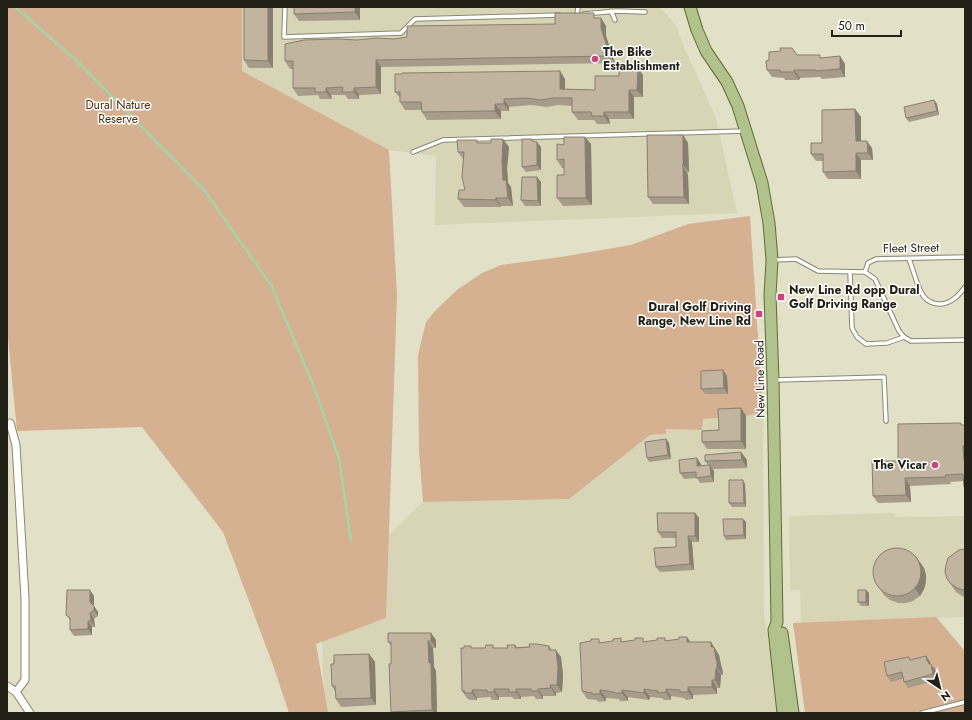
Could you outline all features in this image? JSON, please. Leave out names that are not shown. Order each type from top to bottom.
[{"type":"main road","name":"New Line Road","points":[[690,7],[697,30],[706,51],[720,71],[738,106],[758,170],[767,205],[772,260],[770,294],[774,380],[777,622],[774,630],[783,713]]},
{"type":"main road","name":"New Line Road","points":[[777,622],[781,629],[793,713]]},
{"type":"street","points":[[10,423],[16,445],[25,598],[25,680],[16,692]]},
{"type":"street","points":[[7,686],[16,692],[30,713]]},
{"type":"lane","points":[[285,7],[284,37],[401,33],[415,19],[562,15]]},
{"type":"lane","points":[[577,15],[578,7]]},
{"type":"lane","points":[[611,11],[615,20]]},
{"type":"lane","points":[[570,15],[611,11],[645,12]]},
{"type":"lane","points":[[413,152],[443,140],[746,131]]},
{"type":"lane","name":"Fleet Street","points":[[865,272],[868,263],[876,259],[965,256]]},
{"type":"lane","points":[[772,260],[796,259],[818,270],[865,272],[875,279],[899,330],[904,337],[911,341],[965,340]]},
{"type":"lane","points":[[910,259],[921,292],[930,302],[942,304],[950,302],[956,298],[965,287]]},
{"type":"lane","points":[[850,272],[852,328],[857,337],[866,344],[887,344],[904,337]]},
{"type":"lane","points":[[774,380],[884,377],[886,421]]},
{"type":"lane","points":[[922,713],[965,702]]},
{"type":"shaded area","points":[[242,7],[631,7],[632,9],[657,7],[664,11],[676,26],[716,118],[737,213],[435,225],[436,156],[389,150],[242,71]]},
{"type":"shaded area","points":[[763,412],[764,614],[771,657],[777,713],[324,713],[321,600],[423,502],[569,499],[650,435],[666,434],[666,429],[702,430],[703,419],[746,416]]},
{"type":"shaded area","points":[[895,513],[895,517],[965,516],[965,617],[801,623],[800,590],[790,590],[789,516]]},
{"type":"green space","name":"Dural Nature Reserve","points":[[7,7],[242,7],[242,71],[389,150],[397,295],[386,618],[316,644],[328,713],[289,713],[273,665],[223,532],[142,427],[17,431],[7,327]]},
{"type":"green space","points":[[750,216],[763,412],[746,416],[703,419],[702,430],[666,429],[666,434],[650,435],[569,499],[423,502],[419,451],[418,355],[426,322],[458,289],[482,273],[501,265],[561,257],[631,245],[688,224]]},
{"type":"green space","points":[[936,617],[965,651],[965,713],[805,713],[793,623]]},
{"type":"building","points":[[244,7],[268,7],[268,61],[244,60]]},
{"type":"building","points":[[294,7],[355,7],[355,12],[294,14]]},
{"type":"building","points":[[555,13],[594,13],[594,18],[601,18],[601,28],[610,56],[376,60],[376,87],[354,88],[354,92],[342,92],[343,87],[326,88],[326,92],[315,92],[315,88],[293,88],[293,61],[285,61],[285,44],[304,40],[394,39],[407,37],[407,26],[555,24]]},
{"type":"building","points":[[780,48],[792,48],[797,55],[820,55],[820,58],[840,56],[840,69],[816,71],[794,70],[794,72],[767,70],[766,61],[769,60],[769,52],[781,51]]},
{"type":"building","points":[[619,68],[638,68],[637,90],[629,90],[629,112],[604,112],[604,116],[592,116],[591,112],[572,112],[572,98],[553,98],[541,100],[526,98],[504,99],[504,104],[495,104],[495,111],[422,112],[421,102],[400,102],[400,92],[395,92],[395,74],[402,73],[560,71],[560,89],[595,90],[595,76],[619,76]]},
{"type":"building","points":[[934,100],[937,111],[906,118],[904,107]]},
{"type":"building","points":[[855,109],[856,141],[867,141],[868,153],[856,153],[856,171],[823,172],[823,154],[811,154],[811,143],[822,143],[822,110]]},
{"type":"building","points":[[647,135],[683,135],[682,166],[684,197],[648,197]]},
{"type":"building","points":[[564,137],[585,137],[586,198],[557,198],[557,175],[564,175],[564,159],[557,160],[557,144],[564,145]]},
{"type":"building","points":[[491,139],[503,139],[503,180],[506,180],[508,198],[496,198],[496,200],[458,199],[459,190],[465,190],[462,177],[464,152],[458,152],[457,140],[477,140],[477,143],[491,143]]},
{"type":"building","points":[[522,139],[532,139],[532,141],[537,142],[537,165],[522,167]]},
{"type":"building","points":[[522,177],[537,177],[538,201],[521,200]]},
{"type":"building","points":[[723,370],[724,388],[701,389],[701,371]]},
{"type":"building","points":[[741,408],[741,441],[702,442],[702,431],[719,430],[718,409]]},
{"type":"building","name":"The Vicar","points":[[961,423],[961,425],[965,425],[965,446],[963,446],[965,460],[965,487],[963,474],[945,475],[946,477],[905,478],[906,495],[873,496],[872,461],[898,461],[898,424]]},
{"type":"building","points":[[666,439],[668,455],[647,458],[645,442]]},
{"type":"building","points":[[741,452],[742,460],[705,461],[705,455]]},
{"type":"building","points":[[697,458],[697,466],[710,465],[711,476],[696,478],[696,472],[680,473],[679,460]]},
{"type":"building","points":[[729,480],[743,480],[744,503],[729,503]]},
{"type":"building","points":[[657,513],[695,513],[695,536],[688,536],[690,564],[656,567],[654,548],[676,547],[676,532],[658,532]]},
{"type":"building","points":[[723,519],[743,519],[744,535],[724,536]]},
{"type":"building","points":[[892,548],[902,548],[914,555],[921,567],[921,577],[914,589],[902,596],[892,596],[884,592],[877,585],[873,577],[873,567],[877,559],[884,552]]},
{"type":"building","points":[[965,549],[965,590],[963,590],[951,584],[947,579],[945,572],[948,558],[959,550]]},
{"type":"building","points":[[67,590],[90,590],[90,602],[94,606],[94,610],[90,613],[91,621],[88,621],[88,629],[70,630],[70,618],[66,615]]},
{"type":"building","points":[[858,590],[866,590],[866,602],[858,602]]},
{"type":"building","points":[[388,633],[431,633],[431,641],[428,641],[429,663],[431,663],[432,710],[391,712],[389,664],[391,664],[391,642],[388,642]]},
{"type":"building","points":[[679,637],[687,637],[687,642],[711,642],[711,647],[714,647],[717,660],[715,680],[712,680],[712,687],[688,687],[688,692],[666,689],[666,692],[658,693],[658,691],[644,689],[644,693],[622,690],[622,693],[615,693],[600,690],[600,694],[592,694],[582,691],[580,643],[591,641],[591,639],[599,639],[599,643],[621,638],[621,642],[635,640],[635,638],[643,638],[643,642],[657,640],[657,638],[665,638],[665,641],[679,639]]},
{"type":"building","points":[[529,644],[549,646],[549,650],[556,650],[558,667],[557,685],[550,685],[551,688],[538,689],[538,691],[531,691],[531,689],[516,689],[516,692],[509,692],[509,689],[494,689],[494,692],[487,692],[487,690],[472,690],[472,693],[464,693],[465,691],[462,691],[461,648],[464,648],[464,646],[471,646],[471,648],[485,648],[486,645],[493,645],[493,648],[508,648],[507,645],[515,645],[515,648],[530,647]]},
{"type":"building","points":[[369,654],[371,698],[336,699],[335,686],[332,686],[331,664],[334,664],[334,655]]},
{"type":"building","points":[[926,656],[927,661],[931,664],[933,674],[904,682],[902,672],[887,676],[884,662],[909,657],[910,660]]},
{"type":"waterway","points":[[15,7],[77,61],[204,190],[271,285],[314,387],[339,458],[351,541]]},
{"type":"place","name":"The Bike Establishment","points":[[595,59]]},
{"type":"place","name":"New Line Rd opp Dural Golf Driving Range","points":[[781,297]]},
{"type":"place","name":"Dural Golf Driving Range, New Line Rd","points":[[759,314]]},
{"type":"place","name":"The Vicar","points":[[935,465]]}]
